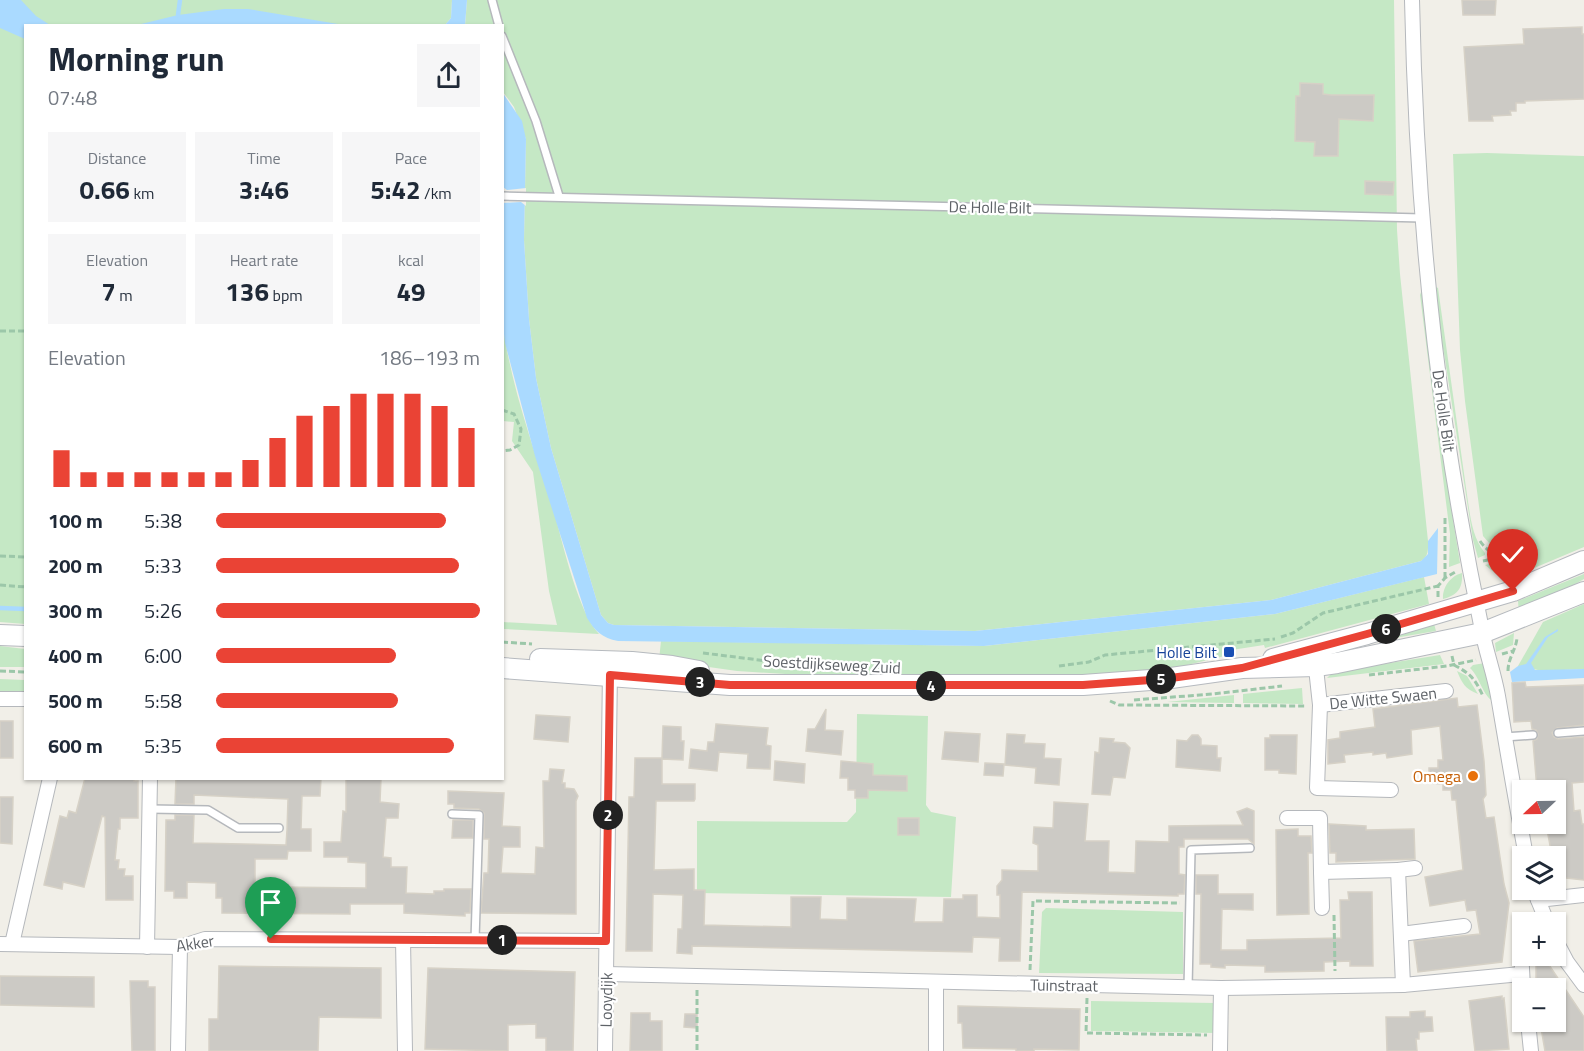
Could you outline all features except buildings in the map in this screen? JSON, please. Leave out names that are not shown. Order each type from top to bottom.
[{"type":"main road","name":"Soestdijkseweg Zuid","points":[[1315,657],[1513,591],[1584,561]]},
{"type":"main road","name":"Soestdijkseweg Zuid","points":[[504,668],[610,668],[663,665],[806,684],[1083,685],[1164,679],[1482,633],[1584,592]]},
{"type":"main road","points":[[0,635],[24,636]]},
{"type":"main road","name":"Soestdijkseweg Zuid","points":[[504,659],[610,668]]},
{"type":"street","name":"De Holle Bilt","points":[[1412,0],[1415,111],[1422,218],[1446,429],[1476,602],[1492,666],[1524,846]]},
{"type":"street","name":"De Witte Swaen","points":[[1315,657],[1320,705],[1317,788],[1391,790]]},
{"type":"street","name":"Looydijk","points":[[605,1051],[610,668]]},
{"type":"street","name":"De Witte Swaen","points":[[1320,705],[1446,691]]},
{"type":"street","points":[[0,699],[24,699]]},
{"type":"street","points":[[6,944],[49,780]]},
{"type":"street","points":[[147,947],[150,780]]},
{"type":"street","points":[[1287,818],[1320,818],[1322,908]]},
{"type":"street","points":[[1321,872],[1415,868]]},
{"type":"street","points":[[1398,870],[1403,985]]},
{"type":"street","points":[[1566,895],[1584,895]]},
{"type":"street","points":[[1401,934],[1464,926]]},
{"type":"street","name":"Akker","points":[[6,944],[180,947],[205,939],[606,941]]},
{"type":"street","points":[[403,940],[405,1051]]},
{"type":"street","points":[[178,1051],[180,947]]},
{"type":"street","points":[[1566,960],[1584,985]]},
{"type":"street","points":[[1521,966],[1522,978]]},
{"type":"street","name":"Tuinstraat","points":[[606,974],[1221,988],[1403,985],[1521,974]]},
{"type":"street","points":[[936,982],[936,1051]]},
{"type":"street","points":[[1220,1051],[1221,988]]},
{"type":"street","points":[[1529,1032],[1532,1051]]},
{"type":"lane","points":[[492,0],[498,24]]},
{"type":"lane","points":[[504,41],[536,121],[558,196]]},
{"type":"lane","name":"De Holle Bilt","points":[[504,196],[1422,218]]},
{"type":"lane","points":[[1557,733],[1584,731]]},
{"type":"lane","points":[[1504,737],[1533,735]]},
{"type":"lane","points":[[150,809],[208,810],[238,828],[279,828]]},
{"type":"lane","points":[[452,814],[479,815],[475,940]]},
{"type":"lane","points":[[1188,987],[1191,850],[1250,848]]},
{"type":"path","points":[[0,332],[24,331]]},
{"type":"path","points":[[504,411],[514,414],[521,429],[520,440],[516,448],[504,451]]},
{"type":"path","points":[[1478,539],[1485,549],[1510,568],[1513,591]]},
{"type":"path","points":[[0,556],[24,557]]},
{"type":"path","points":[[1054,668],[1089,662],[1105,655],[1277,639],[1293,633],[1323,613],[1438,586],[1445,578]]},
{"type":"path","points":[[0,585],[24,587]]},
{"type":"path","points":[[1508,672],[1508,661],[1517,641],[1516,621]]},
{"type":"path","points":[[504,642],[534,644]]},
{"type":"path","name":"Soestdijkseweg Zuid","points":[[700,652],[807,666],[858,666]]},
{"type":"path","points":[[0,671],[24,672]]},
{"type":"path","points":[[1107,700],[1119,705],[1320,705]]},
{"type":"path","points":[[1030,984],[1033,901],[1190,904]]},
{"type":"path","points":[[1322,908],[1334,915],[1335,987]]},
{"type":"path","points":[[697,977],[697,1051]]},
{"type":"path","points":[[1087,985],[1086,1033],[1221,1035]]},
{"type":"green space","points":[[0,0],[452,0],[451,18],[446,24],[24,24],[24,624],[0,622]]},
{"type":"green space","points":[[467,0],[1394,0],[1397,230],[1428,552],[1421,561],[1271,600],[975,631],[614,625],[608,623],[601,615],[551,448],[536,378],[529,319],[524,240],[526,139],[514,107],[504,93],[504,24],[465,24]]},
{"type":"green space","points":[[1453,154],[1584,156],[1584,547],[1515,576],[1510,562],[1498,553],[1483,536],[1460,350]]},
{"type":"green space","points":[[1423,287],[1436,413],[1460,563],[1449,567],[1450,534],[1420,295]]},
{"type":"green space","points":[[1436,287],[1438,288],[1470,516],[1475,535],[1485,553],[1478,558],[1473,540],[1440,336]]},
{"type":"green space","points":[[504,329],[517,393],[568,563],[585,611],[599,634],[504,629],[504,622],[557,625],[549,591],[533,472],[512,441],[514,422],[504,421]]},
{"type":"green space","points":[[1496,562],[1506,568],[1507,576],[1495,573],[1485,565]]},
{"type":"green space","points":[[1462,573],[1458,590],[1452,596],[1443,599],[1448,583]]},
{"type":"green space","points":[[1584,574],[1584,579],[1519,613],[1518,601]]},
{"type":"green space","points":[[1424,577],[1429,604],[1265,648],[1264,645],[1225,651],[1225,656],[1166,670],[1033,677],[817,676],[737,671],[659,660],[661,641],[984,646],[1275,614]]},
{"type":"green space","points":[[1584,604],[1584,669],[1543,671],[1518,666],[1543,622]]},
{"type":"green space","points":[[1433,620],[1436,631],[1360,644]]},
{"type":"green space","points":[[1514,633],[1513,645],[1496,652],[1495,643]]},
{"type":"green space","points":[[1358,645],[1335,655],[1332,653]]},
{"type":"green space","points":[[0,646],[24,649],[24,667],[0,667]]},
{"type":"green space","points":[[1440,655],[1444,664],[1327,678],[1333,672]]},
{"type":"green space","points":[[1485,663],[1494,702],[1470,668],[1473,665]]},
{"type":"green space","points":[[1457,671],[1467,676],[1478,694],[1464,685]]},
{"type":"green space","points":[[0,679],[24,680],[24,695],[0,695]]},
{"type":"green space","points":[[1302,688],[1303,704],[1243,703],[1243,694]]},
{"type":"green space","points":[[1234,695],[1234,703],[1167,702]]},
{"type":"green space","points":[[857,714],[928,716],[926,805],[931,812],[956,817],[951,897],[697,893],[697,821],[847,822],[856,812]]},
{"type":"green space","points":[[1046,908],[1183,912],[1183,974],[1039,973],[1042,912]]},
{"type":"green space","points":[[1091,1001],[1215,1003],[1215,1033],[1091,1031]]},
{"type":"water","points":[[0,0],[21,0],[36,16],[48,24],[24,24],[24,39],[0,28]]},
{"type":"water","points":[[452,0],[467,0],[465,24],[446,24],[451,18]]},
{"type":"water","points":[[224,9],[248,9],[338,24],[141,24],[178,15]]},
{"type":"water","points":[[504,95],[522,121],[526,139],[524,240],[529,319],[536,378],[551,448],[601,615],[608,623],[614,625],[975,631],[1271,600],[1421,561],[1428,554],[1428,541],[1438,528],[1437,574],[1275,614],[984,646],[612,640],[596,630],[587,618],[535,456],[505,343]]},
{"type":"water","points":[[1558,629],[1548,637],[1531,663],[1535,670],[1584,669],[1584,678],[1512,682],[1510,672],[1526,664],[1545,637]]},
{"type":"pier","points":[[504,188],[507,190],[526,188],[526,206],[521,202],[504,203]]},
{"type":"waterway","points":[[178,15],[180,0]]},
{"type":"waterway","points":[[0,608],[24,609]]},
{"type":"place","name":"Holle Bilt","points":[[1229,652]]},
{"type":"place","name":"Omega","points":[[1473,776]]},
{"type":"route","points":[[271,939],[606,941],[610,675],[730,685],[1083,685],[1164,679],[1242,668],[1513,591]]}]
